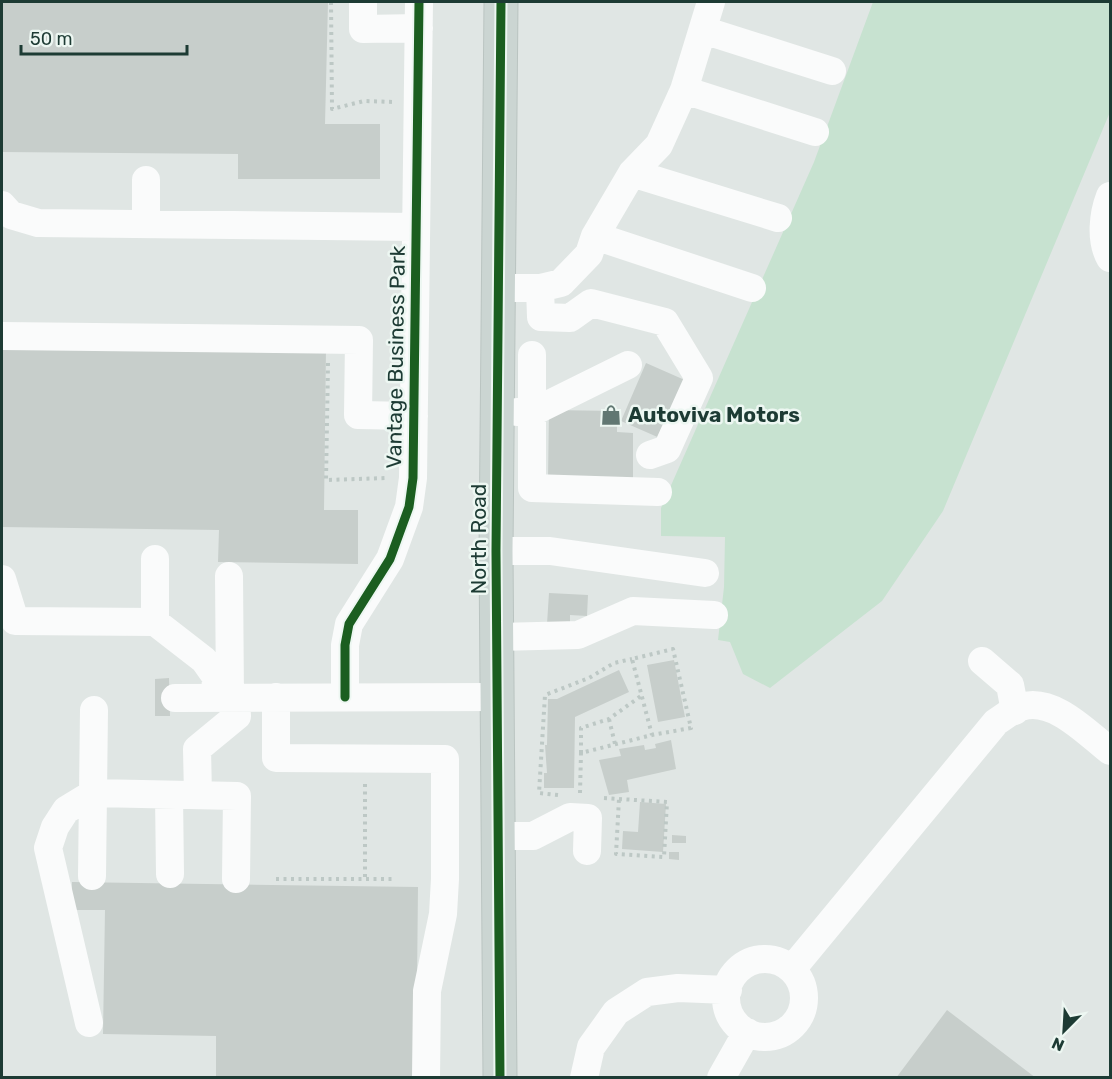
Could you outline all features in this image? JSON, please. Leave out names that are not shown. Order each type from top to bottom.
[{"type":"main road","name":"North Road","points":[[500,1077],[500,836],[496,551],[501,2]]},
{"type":"street","points":[[363,2],[363,29],[419,15]]},
{"type":"street","points":[[500,288],[540,288],[561,283],[589,254],[595,236],[632,172],[659,145],[684,90],[711,2]]},
{"type":"street","name":"Vantage Business Park","points":[[345,697],[345,645],[349,624],[390,559],[409,507],[414,416],[419,15]]},
{"type":"street","points":[[703,30],[832,71]]},
{"type":"street","points":[[684,90],[815,132]]},
{"type":"street","points":[[632,172],[778,218]]},
{"type":"street","points":[[146,180],[146,223]]},
{"type":"street","points":[[1110,196],[1105,210],[1105,248],[1110,258]]},
{"type":"street","name":"Vantage Business Park","points":[[2,205],[11,215],[38,223],[416,227]]},
{"type":"street","points":[[595,236],[752,288]]},
{"type":"street","points":[[540,288],[541,317],[570,318],[591,303],[665,322],[699,378],[667,449],[650,455]]},
{"type":"street","points":[[2,336],[359,340],[358,415],[414,416]]},
{"type":"street","points":[[532,355],[532,488]]},
{"type":"street","points":[[497,412],[533,412],[628,365]]},
{"type":"street","points":[[497,488],[658,492]]},
{"type":"street","points":[[496,551],[550,551],[705,573]]},
{"type":"street","points":[[155,560],[155,622]]},
{"type":"street","points":[[227,698],[230,576]]},
{"type":"street","points":[[2,579],[15,621],[155,622],[204,660],[237,716],[197,749],[198,795]]},
{"type":"street","points":[[497,637],[578,635],[633,611],[714,615]]},
{"type":"street","points":[[982,661],[1010,685],[1015,711]]},
{"type":"street","points":[[175,698],[498,697]]},
{"type":"street","points":[[276,698],[276,758],[445,759],[446,879],[442,914],[427,991],[426,1077]]},
{"type":"street","points":[[792,969],[996,722],[1022,706],[1048,708],[1068,718],[1110,751]]},
{"type":"street","points":[[92,876],[94,710]]},
{"type":"street","points":[[89,1023],[48,848],[55,827],[66,810],[94,793],[237,796],[236,879]]},
{"type":"street","points":[[169,795],[170,874]]},
{"type":"street","points":[[500,836],[532,836],[570,817],[588,818],[587,851]]},
{"type":"street","points":[[757,960],[781,962],[792,969],[800,980],[804,992],[803,1005],[799,1017],[790,1028],[779,1034],[766,1036],[747,1032],[733,1019],[728,1007],[728,990],[736,972],[757,960]]},
{"type":"street","points":[[584,1077],[591,1047],[616,1012],[647,992],[678,988],[728,990]]},
{"type":"street","points":[[722,1077],[747,1032]]},
{"type":"path","points":[[331,2],[332,109],[364,101],[418,102]]},
{"type":"path","points":[[560,795],[539,794],[545,695],[589,678],[614,663],[673,649],[692,728],[652,735],[581,753]]},
{"type":"path","points":[[632,659],[652,735]]},
{"type":"path","points":[[580,796],[581,728],[609,719],[641,696]]},
{"type":"path","points":[[609,719],[615,744]]},
{"type":"path","points":[[364,759],[365,879]]},
{"type":"path","points":[[570,795],[590,797]]},
{"type":"path","points":[[600,798],[619,799],[667,802],[664,857],[616,854],[619,799]]},
{"type":"path","points":[[276,879],[396,879]]},
{"type":"green space","points":[[873,2],[1110,2],[1110,112],[943,511],[882,601],[770,688],[743,674],[730,642],[718,640],[724,587],[725,537],[661,536],[661,508],[814,162]]},
{"type":"building","points":[[2,2],[328,2],[325,124],[380,124],[380,179],[238,179],[238,154],[2,152]]},
{"type":"building","points":[[2,344],[326,348],[324,510],[358,510],[358,564],[218,562],[219,530],[2,527]]},
{"type":"building","points":[[646,363],[687,381],[662,439],[621,421]]},
{"type":"building","points":[[549,410],[617,411],[617,432],[633,433],[633,481],[548,479]]},
{"type":"building","points":[[549,593],[588,595],[587,616],[570,615],[570,625],[547,624]]},
{"type":"building","points":[[674,660],[685,717],[658,722],[647,665]]},
{"type":"building","points":[[619,670],[629,692],[575,717],[574,788],[544,788],[544,773],[547,773],[545,745],[547,745],[548,699],[557,699]]},
{"type":"building","points":[[169,678],[170,716],[155,716],[155,679]]},
{"type":"building","points":[[671,740],[676,769],[627,780],[629,792],[609,795],[599,760],[621,756],[619,749],[644,745],[645,750],[656,748],[655,744]]},
{"type":"building","points":[[640,802],[666,804],[663,852],[622,849],[623,831],[638,832]]},
{"type":"building","points":[[672,835],[686,836],[686,843],[672,843]]},
{"type":"building","points":[[669,852],[679,852],[679,860],[669,859]]},
{"type":"building","points":[[72,882],[418,887],[416,1078],[216,1078],[216,1036],[103,1034],[105,910],[72,910]]},
{"type":"building","points":[[947,1010],[1036,1078],[896,1078]]},
{"type":"cycle path","points":[[345,697],[345,645],[349,624],[390,559],[409,507],[413,478],[419,2]]},
{"type":"cycle path","points":[[500,1078],[496,551],[501,2]]},
{"type":"place","name":"Autoviva Motors","points":[[611,415]]}]
